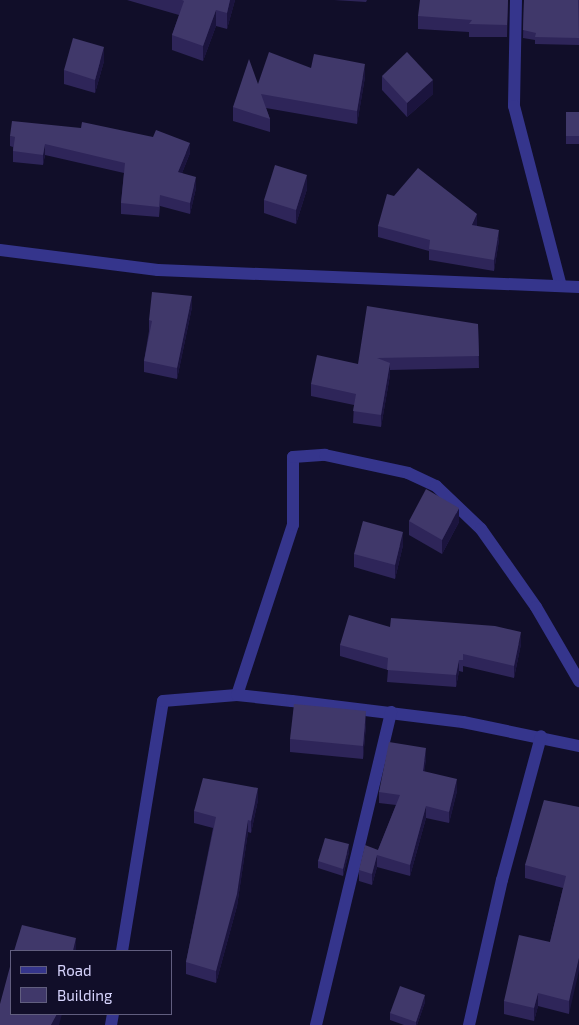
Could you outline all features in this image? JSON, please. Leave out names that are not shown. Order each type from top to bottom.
[{"type":"street","points":[[516,0],[514,106],[561,286]]},
{"type":"street","points":[[0,250],[158,270],[579,287]]},
{"type":"street","points":[[237,695],[293,525],[293,457],[325,455],[408,473],[436,486],[481,529],[536,607],[579,681]]},
{"type":"street","points":[[122,950],[163,701],[237,695],[391,712],[540,736],[579,746]]},
{"type":"street","points":[[316,1025],[391,712]]},
{"type":"street","points":[[469,1025],[502,880],[540,736]]},
{"type":"building","points":[[182,0],[230,0],[227,13],[216,10],[203,46],[172,35],[184,1]]},
{"type":"building","points":[[420,0],[508,0],[507,25],[469,24],[472,20],[418,16]]},
{"type":"building","points":[[524,0],[578,0],[579,38],[535,37],[536,33],[523,30]]},
{"type":"building","points":[[73,38],[104,47],[95,80],[64,70]]},
{"type":"building","points":[[269,52],[311,68],[314,54],[365,64],[357,111],[261,94],[270,119],[233,107],[249,59],[258,84]]},
{"type":"building","points":[[407,52],[433,80],[407,103],[382,76]]},
{"type":"building","points":[[566,112],[579,112],[579,136],[566,136]]},
{"type":"building","points":[[12,121],[81,128],[82,122],[153,137],[156,130],[190,143],[178,172],[196,177],[190,203],[160,195],[159,207],[121,203],[125,163],[45,144],[43,155],[13,151],[15,137],[10,136]]},
{"type":"building","points":[[275,165],[307,175],[296,210],[264,200]]},
{"type":"building","points":[[418,168],[477,214],[472,225],[499,230],[494,260],[429,249],[430,240],[378,226],[387,194],[394,196]]},
{"type":"building","points":[[152,292],[192,296],[177,368],[144,361],[152,321],[149,320]]},
{"type":"building","points":[[367,306],[478,324],[479,356],[377,358],[390,363],[381,415],[353,411],[356,394],[311,384],[317,355],[358,364]]},
{"type":"building","points":[[426,489],[459,508],[442,540],[409,521]]},
{"type":"building","points":[[363,521],[403,532],[395,565],[354,554]]},
{"type":"building","points":[[349,615],[390,627],[391,618],[495,626],[521,632],[514,666],[463,654],[463,660],[459,660],[456,675],[387,670],[388,658],[340,645]]},
{"type":"building","points":[[294,704],[366,711],[363,746],[290,739]]},
{"type":"building","points":[[389,742],[426,748],[423,771],[457,779],[449,812],[426,806],[410,865],[377,855],[372,874],[359,870],[365,845],[378,850],[400,795],[379,792]]},
{"type":"building","points":[[203,778],[258,788],[251,821],[248,820],[237,894],[216,971],[186,962],[216,817],[194,811]]},
{"type":"building","points":[[544,800],[579,807],[579,958],[569,1001],[538,993],[534,1008],[504,1001],[519,935],[550,942],[566,876],[525,865]]},
{"type":"building","points":[[325,838],[349,844],[343,869],[318,861]]},
{"type":"building","points":[[22,925],[76,938],[73,950],[14,950]]},
{"type":"building","points":[[10,967],[10,1015],[56,1015],[51,1025],[0,1025],[0,1004]]},
{"type":"building","points":[[400,986],[425,995],[416,1022],[390,1013]]}]
